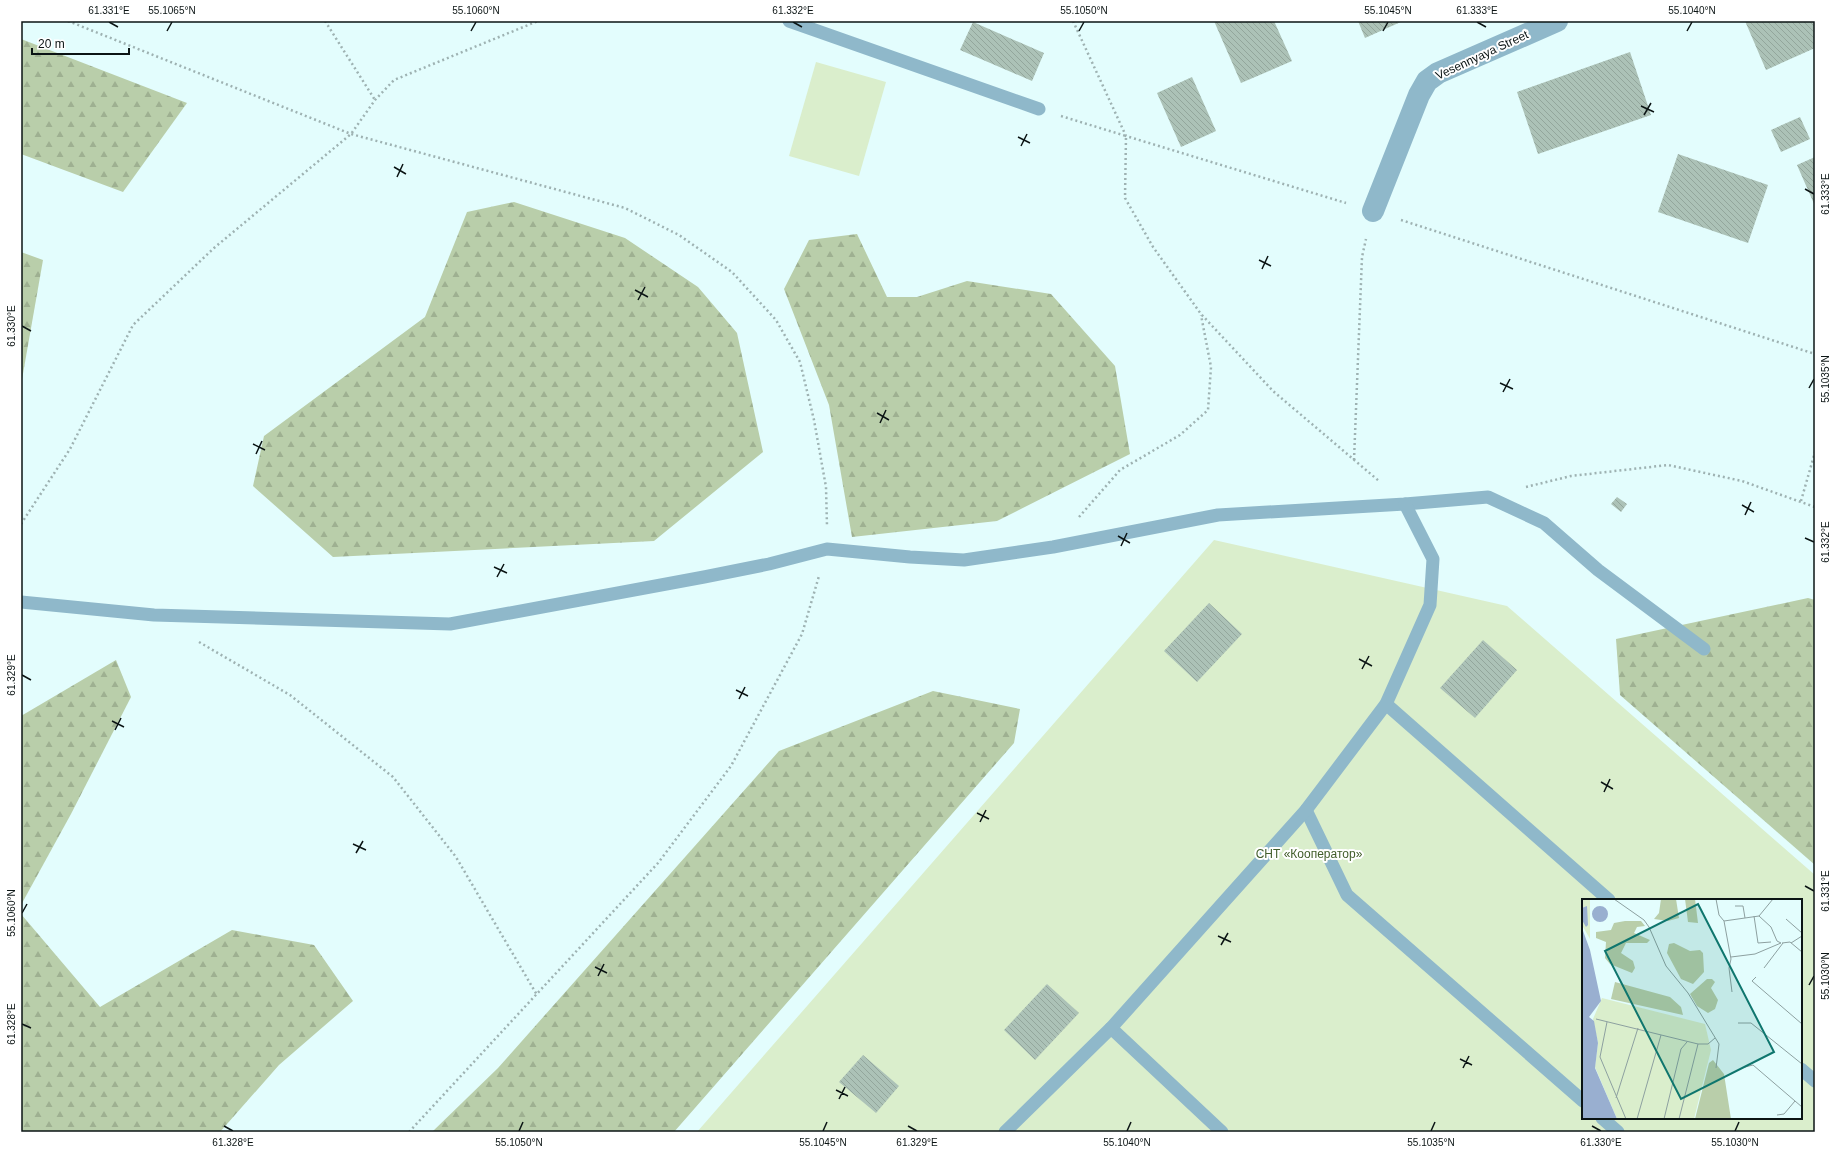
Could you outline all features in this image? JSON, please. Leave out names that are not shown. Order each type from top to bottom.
[{"type":"street","name":"Vesennyaya Street","points":[[1373,211],[1419,95],[1427,81],[1438,73],[1557,21]]},
{"type":"lane","points":[[789,21],[1038,108]]},
{"type":"lane","points":[[21,602],[154,615],[450,624],[711,576],[769,564],[828,549],[910,557],[964,560],[1053,547],[1218,515],[1405,504],[1488,497],[1544,523],[1598,570],[1704,649]]},
{"type":"lane","points":[[1005,1132],[1111,1028],[1306,810],[1386,704],[1430,605],[1434,559],[1405,504]]},
{"type":"lane","points":[[1386,704],[1608,899]]},
{"type":"lane","points":[[1306,810],[1347,895],[1582,1100]]},
{"type":"lane","points":[[1111,1028],[1222,1132]]},
{"type":"lane","points":[[1802,1070],[1815,1081]]},
{"type":"lane","points":[[1603,1119],[1618,1132]]},
{"type":"path","points":[[68,21],[351,134],[625,208],[679,235],[732,272],[776,320],[800,362],[814,420],[826,487],[828,549],[802,634],[731,766],[658,863],[409,1132]]},
{"type":"path","points":[[325,21],[375,100]]},
{"type":"path","points":[[21,524],[70,449],[133,325],[214,248],[351,134],[375,100],[394,80],[538,21]]},
{"type":"path","points":[[1073,21],[1126,136],[1125,198],[1153,247],[1201,314],[1273,391],[1405,504]]},
{"type":"path","points":[[1038,108],[1373,211],[1815,354]]},
{"type":"path","points":[[1354,460],[1362,257],[1373,211]]},
{"type":"path","points":[[1053,547],[1120,470],[1180,435],[1208,410],[1211,367],[1201,314]]},
{"type":"path","points":[[1801,501],[1815,452]]},
{"type":"path","points":[[1488,497],[1571,476],[1668,465],[1742,481],[1815,507]]},
{"type":"path","points":[[194,639],[290,695],[393,777],[456,857],[537,995]]},
{"type":"green space","points":[[21,39],[187,103],[123,192],[21,154]]},
{"type":"green space","points":[[816,62],[886,82],[859,176],[789,156]]},
{"type":"green space","points":[[514,202],[625,238],[698,287],[737,333],[763,452],[654,541],[333,557],[253,486],[264,436],[425,317],[467,212]]},
{"type":"green space","points":[[857,234],[887,297],[917,297],[967,281],[1051,294],[1115,366],[1130,454],[997,521],[852,537],[829,405],[784,289],[809,240]]},
{"type":"green space","points":[[21,252],[43,260],[21,385]]},
{"type":"green space","name":"СНТ «Кооператор»","points":[[1214,540],[1507,606],[1815,875],[1815,1132],[697,1132]]},
{"type":"green space","points":[[1808,598],[1815,600],[1815,865],[1620,695],[1616,639]]},
{"type":"green space","points":[[116,660],[131,697],[71,814],[21,905],[21,716]]},
{"type":"green space","points":[[933,691],[1020,709],[1014,743],[674,1132],[432,1132],[498,1068],[779,751]]},
{"type":"green space","points":[[21,914],[100,1007],[232,930],[314,945],[353,1001],[279,1065],[220,1132],[21,1132]]},
{"type":"building","points":[[1214,21],[1274,21],[1292,61],[1241,83]]},
{"type":"building","points":[[1358,21],[1403,21],[1365,38]]},
{"type":"building","points":[[1745,21],[1815,21],[1815,48],[1766,70]]},
{"type":"building","points":[[973,22],[1044,53],[1032,81],[960,50]]},
{"type":"building","points":[[1630,52],[1651,115],[1538,154],[1517,92]]},
{"type":"building","points":[[1192,77],[1216,131],[1181,147],[1157,93]]},
{"type":"building","points":[[1800,117],[1810,139],[1781,152],[1771,130]]},
{"type":"building","points":[[1678,154],[1768,185],[1748,243],[1658,212]]},
{"type":"building","points":[[1815,157],[1815,206],[1797,165]]},
{"type":"building","points":[[1617,497],[1627,504],[1621,512],[1611,504]]},
{"type":"building","points":[[1209,603],[1242,634],[1197,682],[1164,651]]},
{"type":"building","points":[[1483,640],[1517,670],[1475,718],[1440,688]]},
{"type":"building","points":[[1047,984],[1079,1013],[1035,1060],[1004,1030]]},
{"type":"building","points":[[863,1055],[899,1086],[876,1113],[839,1082]]}]
